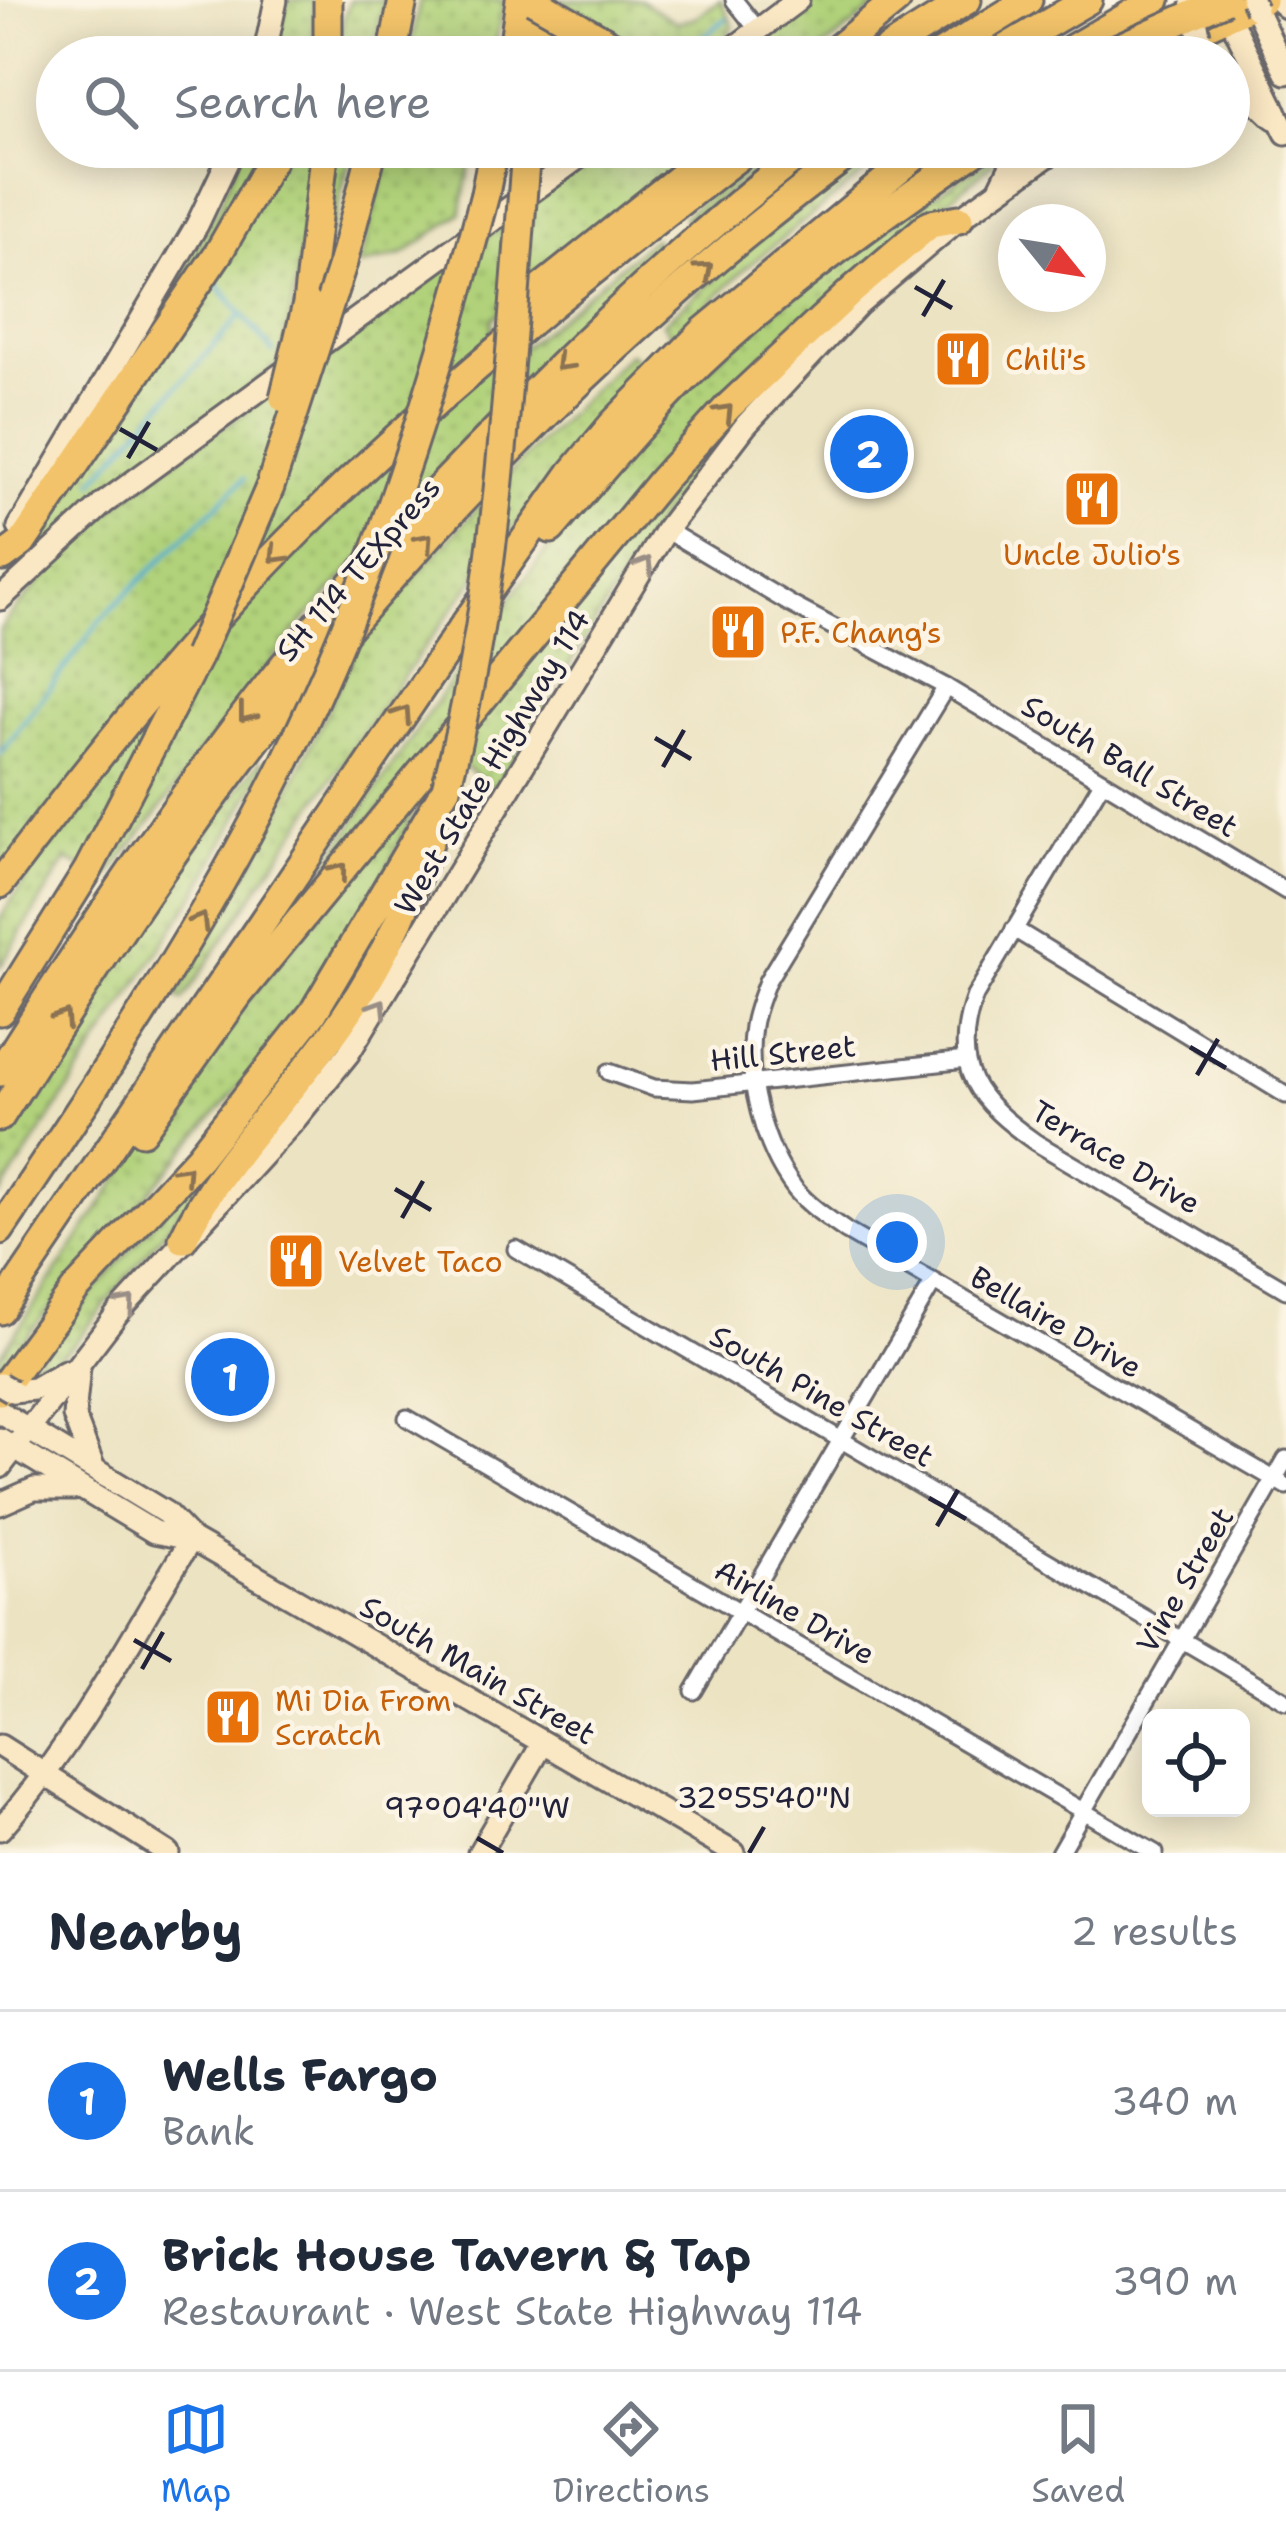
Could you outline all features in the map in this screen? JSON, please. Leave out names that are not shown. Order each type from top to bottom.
[{"type":"highway","points":[[325,36],[328,0]]},
{"type":"highway","points":[[330,36],[341,0]]},
{"type":"highway","points":[[396,36],[403,0]]},
{"type":"highway","points":[[515,36],[520,0]]},
{"type":"highway","points":[[535,36],[536,0],[597,36]]},
{"type":"highway","points":[[853,36],[897,0]]},
{"type":"highway","points":[[910,36],[967,0]]},
{"type":"highway","points":[[971,36],[1028,0]]},
{"type":"highway","points":[[1027,36],[1088,0]]},
{"type":"highway","points":[[1094,36],[1156,0]]},
{"type":"highway","points":[[1184,36],[1257,3]]},
{"type":"highway","points":[[1152,36],[1226,7]]},
{"type":"highway","points":[[1,559],[22,543],[220,252],[267,168]]},
{"type":"highway","points":[[198,656],[198,619],[282,407],[307,304],[323,168]]},
{"type":"highway","points":[[0,1010],[88,870],[198,656],[270,487],[343,262],[368,168]]},
{"type":"highway","points":[[0,1230],[155,997],[224,880],[286,760],[366,583],[410,460],[451,325],[490,168]]},
{"type":"highway","points":[[184,1239],[202,1199],[320,1052],[379,964],[418,879],[446,788],[488,590],[525,168]]},
{"type":"highway","points":[[519,335],[540,289],[692,168]]},
{"type":"highway","points":[[0,884],[143,702],[255,576],[376,458],[725,168]]},
{"type":"highway","name":"SH 114 TEXpress","points":[[0,1072],[135,864],[300,645],[412,517],[597,329],[783,168]]},
{"type":"highway","name":"SH 114 TEXpress","points":[[0,1117],[202,813],[311,670],[467,496],[611,354],[754,227],[831,168]]},
{"type":"highway","points":[[0,1310],[572,473],[661,373],[773,270],[900,168]]},
{"type":"highway","points":[[510,561],[535,548],[653,412],[716,349],[806,273],[952,168]]},
{"type":"highway","points":[[35,1256],[80,1218],[238,994],[662,480],[728,407],[854,289],[930,224],[958,219]]},
{"type":"highway","points":[[4,1388],[76,1289],[199,1157],[313,1013],[446,788]]},
{"type":"main road","points":[[268,36],[276,0]]},
{"type":"main road","points":[[750,36],[798,0]]},
{"type":"main road","points":[[1192,0],[1198,36]]},
{"type":"main road","points":[[1278,0],[1286,7]]},
{"type":"main road","points":[[1257,3],[1279,39],[1286,73]]},
{"type":"main road","points":[[1250,50],[1279,39]]},
{"type":"main road","points":[[1250,75],[1284,129]]},
{"type":"main road","points":[[1250,100],[1284,129]]},
{"type":"main road","points":[[1,559],[197,225],[224,168]]},
{"type":"main road","points":[[0,599],[104,503],[564,168]]},
{"type":"main road","points":[[1000,189],[1010,168]]},
{"type":"main road","name":"West State Highway 114","points":[[0,1467],[7,1443],[28,1428],[184,1239],[308,1105],[372,1020],[666,530],[746,425],[858,305],[958,219],[1030,168]]},
{"type":"main road","points":[[4,1388],[34,1389],[80,1361]]},
{"type":"main road","points":[[80,1361],[74,1416],[94,1470]]},
{"type":"main road","name":"South Main Street","points":[[0,1412],[166,1514],[191,1539],[734,1853]]},
{"type":"main road","name":"South Main Street","points":[[7,1443],[154,1532],[191,1539]]},
{"type":"main road","points":[[0,1504],[34,1489],[81,1490]]},
{"type":"main road","points":[[0,1829],[46,1777],[87,1715],[191,1539]]},
{"type":"main road","points":[[479,1853],[543,1743]]},
{"type":"main road","points":[[0,1745],[168,1853]]},
{"type":"street","points":[[734,0],[758,30]]},
{"type":"street","name":"South Ball Street","points":[[666,530],[792,605],[946,687],[1286,891]]},
{"type":"street","name":"Bellaire Drive","points":[[946,687],[767,980],[753,1024],[754,1084],[776,1154],[797,1192],[846,1232],[1280,1483]]},
{"type":"street","points":[[966,1060],[966,1018],[975,996],[1102,782]]},
{"type":"street","points":[[1014,929],[1286,1095]]},
{"type":"street","name":"Hill Street","points":[[609,1072],[640,1085],[670,1090],[966,1060]]},
{"type":"street","name":"Terrace Drive","points":[[966,1060],[974,1088],[1004,1121],[1286,1290]]},
{"type":"street","name":"South Pine Street","points":[[516,1250],[1286,1701]]},
{"type":"street","points":[[694,1691],[933,1282]]},
{"type":"street","name":"Airline Drive","points":[[407,1418],[1155,1853]]},
{"type":"street","name":"Vine Street","points":[[1059,1853],[1183,1637],[1280,1483],[1286,1459]]},
{"type":"green space","points":[[288,0],[314,0],[313,36],[279,36]]},
{"type":"green space","points":[[350,0],[384,0],[377,36],[338,36]]},
{"type":"green space","points":[[420,0],[504,0],[497,36],[413,36]]},
{"type":"green space","points":[[558,0],[640,0],[678,23],[721,0],[733,26],[725,36],[619,36]]},
{"type":"green space","points":[[810,0],[885,0],[839,36],[760,36]]},
{"type":"green space","points":[[548,23],[571,36],[547,36]]},
{"type":"green space","points":[[235,168],[255,168],[145,346],[139,342],[218,209]]},
{"type":"green space","points":[[273,168],[313,168],[280,363],[9,578]]},
{"type":"green space","points":[[331,168],[348,168],[327,247],[322,246]]},
{"type":"green space","points":[[385,168],[470,168],[461,213],[404,254],[359,266]]},
{"type":"green space","points":[[578,168],[676,168],[492,319],[494,372],[654,238],[661,249],[477,430],[293,633],[107,879],[66,860],[0,967],[0,918],[39,860],[0,875],[0,629],[77,540],[155,474],[336,350]]},
{"type":"green space","points":[[746,168],[759,168],[688,223],[683,216]]},
{"type":"green space","points":[[856,168],[871,168],[747,267],[674,338],[663,323],[756,242]]},
{"type":"green space","points":[[976,168],[987,168],[833,297],[307,892],[491,625],[590,497],[699,377],[767,316]]},
{"type":"green space","points":[[630,353],[645,370],[461,598],[183,1000],[177,996],[270,831],[366,628],[525,457]]},
{"type":"green space","points":[[714,433],[718,437],[655,524],[495,788],[445,753]]},
{"type":"green space","points":[[260,761],[265,766],[199,889],[0,1195],[0,1141],[196,844]]},
{"type":"green space","points":[[408,806],[415,808],[385,873],[311,1002],[0,1368],[0,1356],[198,1061]]},
{"type":"green space","points":[[278,1078],[284,1082],[74,1344],[34,1375],[29,1367]]},
{"type":"waterway","points":[[705,36],[726,19]]},
{"type":"waterway","points":[[217,284],[273,352]]},
{"type":"waterway","points":[[94,481],[240,316]]},
{"type":"waterway","points":[[0,754],[103,617],[244,479]]},
{"type":"place","name":"Chili's","points":[[963,359]]},
{"type":"place","name":"Brick House Tavern & Tap","points":[[869,454]]},
{"type":"place","name":"Uncle Julio's","points":[[1092,499]]},
{"type":"place","name":"P.F. Chang's","points":[[738,632]]},
{"type":"place","name":"Velvet Taco","points":[[296,1261]]},
{"type":"place","name":"Wells Fargo","points":[[230,1377]]},
{"type":"place","name":"Mi Dia From Scratch","points":[[233,1717]]}]
